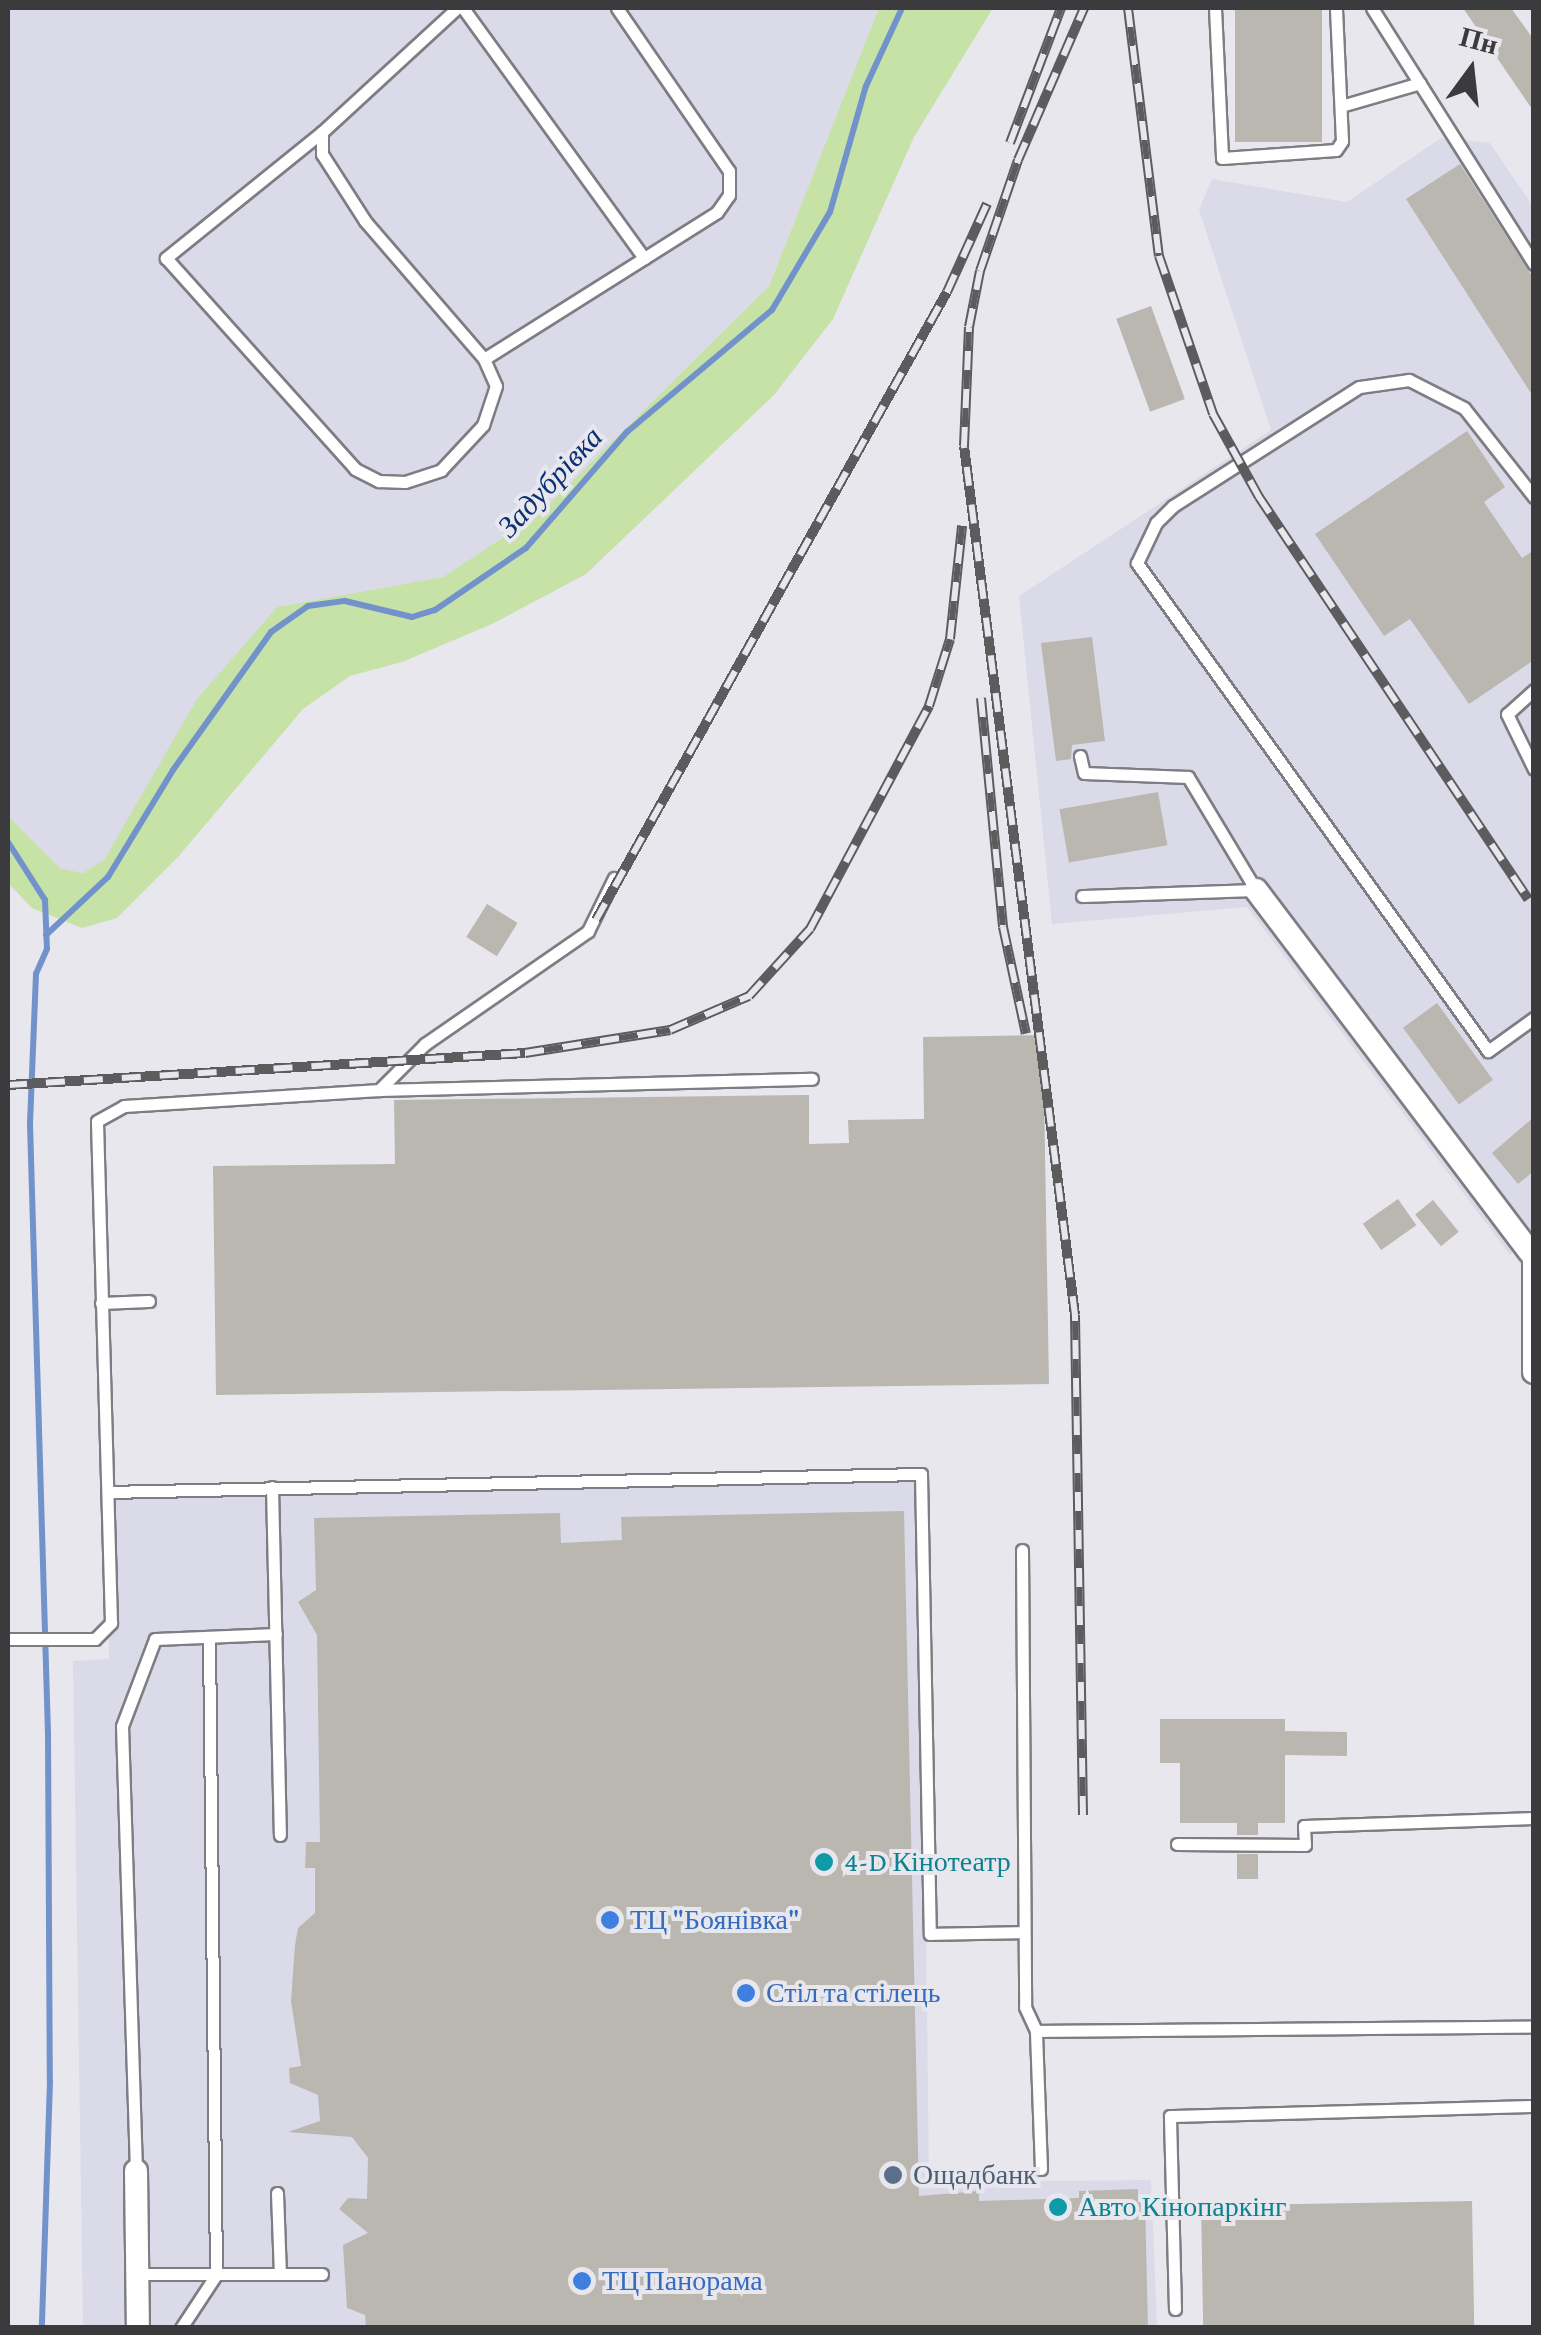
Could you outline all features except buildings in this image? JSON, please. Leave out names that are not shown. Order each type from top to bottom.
[{"type":"street","points":[[1256,890],[1532,1250],[1534,1372]]},
{"type":"street","points":[[136,2170],[138,2328]]},
{"type":"lane","points":[[322,132],[322,154],[365,220],[484,359],[496,386],[483,424],[441,470],[405,482],[379,480],[354,469],[166,258],[322,132],[460,8],[644,258]]},
{"type":"lane","points":[[484,359],[717,212],[729,195],[729,170],[617,8]]},
{"type":"lane","points":[[1215,8],[1222,158],[1336,150],[1342,141],[1336,8]]},
{"type":"lane","points":[[1372,8],[1534,264]]},
{"type":"lane","points":[[1340,106],[1420,83]]},
{"type":"lane","points":[[1534,497],[1464,408],[1408,380],[1359,388],[1174,506],[1156,523],[1137,563],[1488,1052],[1534,1018]]},
{"type":"lane","points":[[1534,690],[1506,714],[1534,770]]},
{"type":"lane","points":[[1080,756],[1084,772],[1188,777],[1256,890],[1082,896]]},
{"type":"lane","points":[[379,1090],[425,1044],[588,931],[614,878]]},
{"type":"lane","points":[[8,1639],[102,1637],[110,1622],[97,1121],[124,1106],[379,1090],[812,1079]]},
{"type":"lane","points":[[101,1304],[149,1301]]},
{"type":"lane","points":[[108,1492],[921,1474],[930,1934],[1024,1932]]},
{"type":"lane","points":[[272,1486],[280,1835]]},
{"type":"lane","points":[[1022,1550],[1024,2007],[1036,2031],[1041,2169]]},
{"type":"lane","points":[[136,2170],[122,1726],[155,1639],[276,1634]]},
{"type":"lane","points":[[181,2328],[216,2274],[209,1637]]},
{"type":"lane","points":[[1176,1844],[1305,1845],[1304,1826],[1534,1818]]},
{"type":"lane","points":[[1036,2031],[1534,2028]]},
{"type":"lane","points":[[1175,2309],[1170,2116],[1534,2106]]},
{"type":"lane","points":[[278,2193],[280,2274]]},
{"type":"lane","points":[[138,2274],[322,2274]]},
{"type":"shaded area","points":[[8,8],[879,8],[769,286],[540,513],[443,577],[277,607],[104,860],[83,873],[60,868],[8,816]]},
{"type":"shaded area","points":[[1441,138],[1490,143],[1534,208],[1534,1233],[1510,1255],[1247,907],[1052,924],[1019,596],[1271,430],[1199,210],[1212,179],[1347,202]]},
{"type":"shaded area","name":"ТЦ \"Боянівка\"","points":[[921,1474],[929,2182],[1151,2180],[1157,2326],[83,2327],[73,1661],[109,1659],[108,1492]]},
{"type":"green space","points":[[879,8],[993,8],[914,137],[833,319],[774,395],[586,574],[492,624],[402,662],[350,676],[303,709],[178,857],[117,918],[82,928],[32,908],[8,883],[8,816],[60,868],[83,873],[104,860],[197,699],[277,607],[443,577],[540,513],[769,286]]},
{"type":"waterway","name":"Задубрівка","points":[[46,935],[108,877],[173,770],[271,632],[308,606],[345,601],[412,617],[435,610],[526,548],[627,432],[772,310],[830,212],[866,86],[902,8]]},
{"type":"waterway","points":[[8,842],[45,900],[47,949],[36,974],[30,1124],[48,1733],[50,2081],[42,2328]]},
{"type":"railway","points":[[1010,143],[1061,8]]},
{"type":"railway","points":[[1083,1815],[1075,1315],[964,446],[969,327],[980,271],[1018,160],[1084,8]]},
{"type":"railway","points":[[1128,8],[1159,256],[1213,414],[1259,497],[1528,899]]},
{"type":"railway","points":[[596,920],[947,292],[987,204]]},
{"type":"railway","points":[[8,1085],[525,1053],[670,1030],[749,996],[810,929],[929,706],[950,639],[962,526]]},
{"type":"railway","points":[[981,698],[1003,927],[1026,1034]]},
{"type":"place","name":"4-D Кінотеатр","points":[[824,1862]]},
{"type":"place","name":"ТЦ \"Боянівка\"","points":[[610,1920]]},
{"type":"place","name":"Стіл та стілець","points":[[746,1993]]},
{"type":"place","name":"Ощадбанк","points":[[893,2175]]},
{"type":"place","name":"Авто Кінопаркінг","points":[[1058,2207]]},
{"type":"place","name":"ТЦ Панорама","points":[[582,2281]]}]
